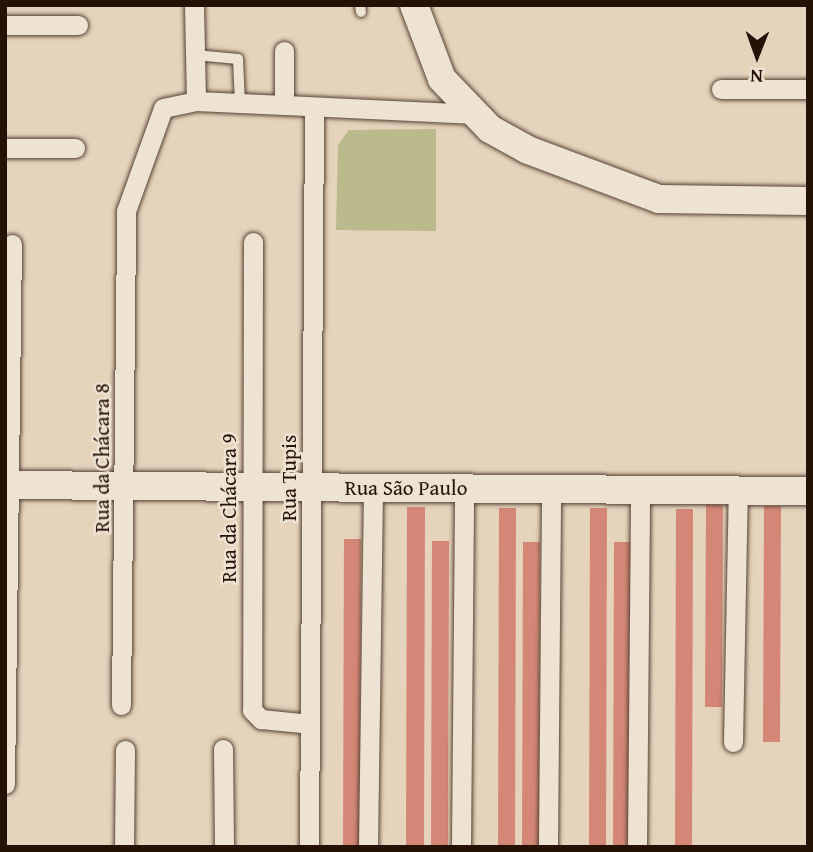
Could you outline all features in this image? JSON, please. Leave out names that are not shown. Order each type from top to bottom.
[{"type":"street","points":[[194,5],[196,102],[284,105],[314,110],[472,114]]},
{"type":"street","points":[[415,5],[442,79],[472,114],[528,150],[659,198],[808,201]]},
{"type":"street","points":[[5,24],[78,25]]},
{"type":"street","points":[[284,51],[284,105]]},
{"type":"street","points":[[721,89],[808,89]]},
{"type":"street","name":"Rua da Chácara 8","points":[[121,705],[126,211],[160,110],[196,102]]},
{"type":"street","name":"Rua Tupis","points":[[309,847],[314,110]]},
{"type":"street","points":[[5,148],[75,148]]},
{"type":"street","name":"Rua da Chácara 9","points":[[253,242],[252,710],[261,719],[310,724]]},
{"type":"street","points":[[5,785],[12,244]]},
{"type":"street","name":"Rua São Paulo","points":[[7,485],[808,491]]},
{"type":"street","points":[[368,847],[373,488]]},
{"type":"street","points":[[461,847],[464,488]]},
{"type":"street","points":[[548,847],[551,489]]},
{"type":"street","points":[[637,847],[640,489]]},
{"type":"street","points":[[733,742],[738,490]]},
{"type":"street","points":[[223,749],[224,847]]},
{"type":"street","points":[[124,847],[125,751]]},
{"type":"lane","points":[[195,55],[238,59],[240,103]]},
{"type":"shaded area","points":[[436,129],[436,231],[336,230],[338,145],[349,130]]},
{"type":"building","points":[[706,504],[723,505],[722,707],[705,707]]},
{"type":"building","points":[[764,506],[781,506],[780,742],[763,742]]},
{"type":"building","points":[[407,507],[425,507],[424,847],[406,847]]},
{"type":"building","points":[[499,508],[516,508],[515,847],[498,847]]},
{"type":"building","points":[[590,508],[607,508],[606,847],[589,847]]},
{"type":"building","points":[[676,509],[693,509],[692,847],[675,847]]},
{"type":"building","points":[[344,539],[361,539],[360,847],[343,847]]},
{"type":"building","points":[[432,541],[449,541],[448,847],[431,847]]},
{"type":"building","points":[[523,542],[540,542],[539,847],[522,847]]},
{"type":"building","points":[[614,542],[631,542],[630,847],[613,847]]}]
